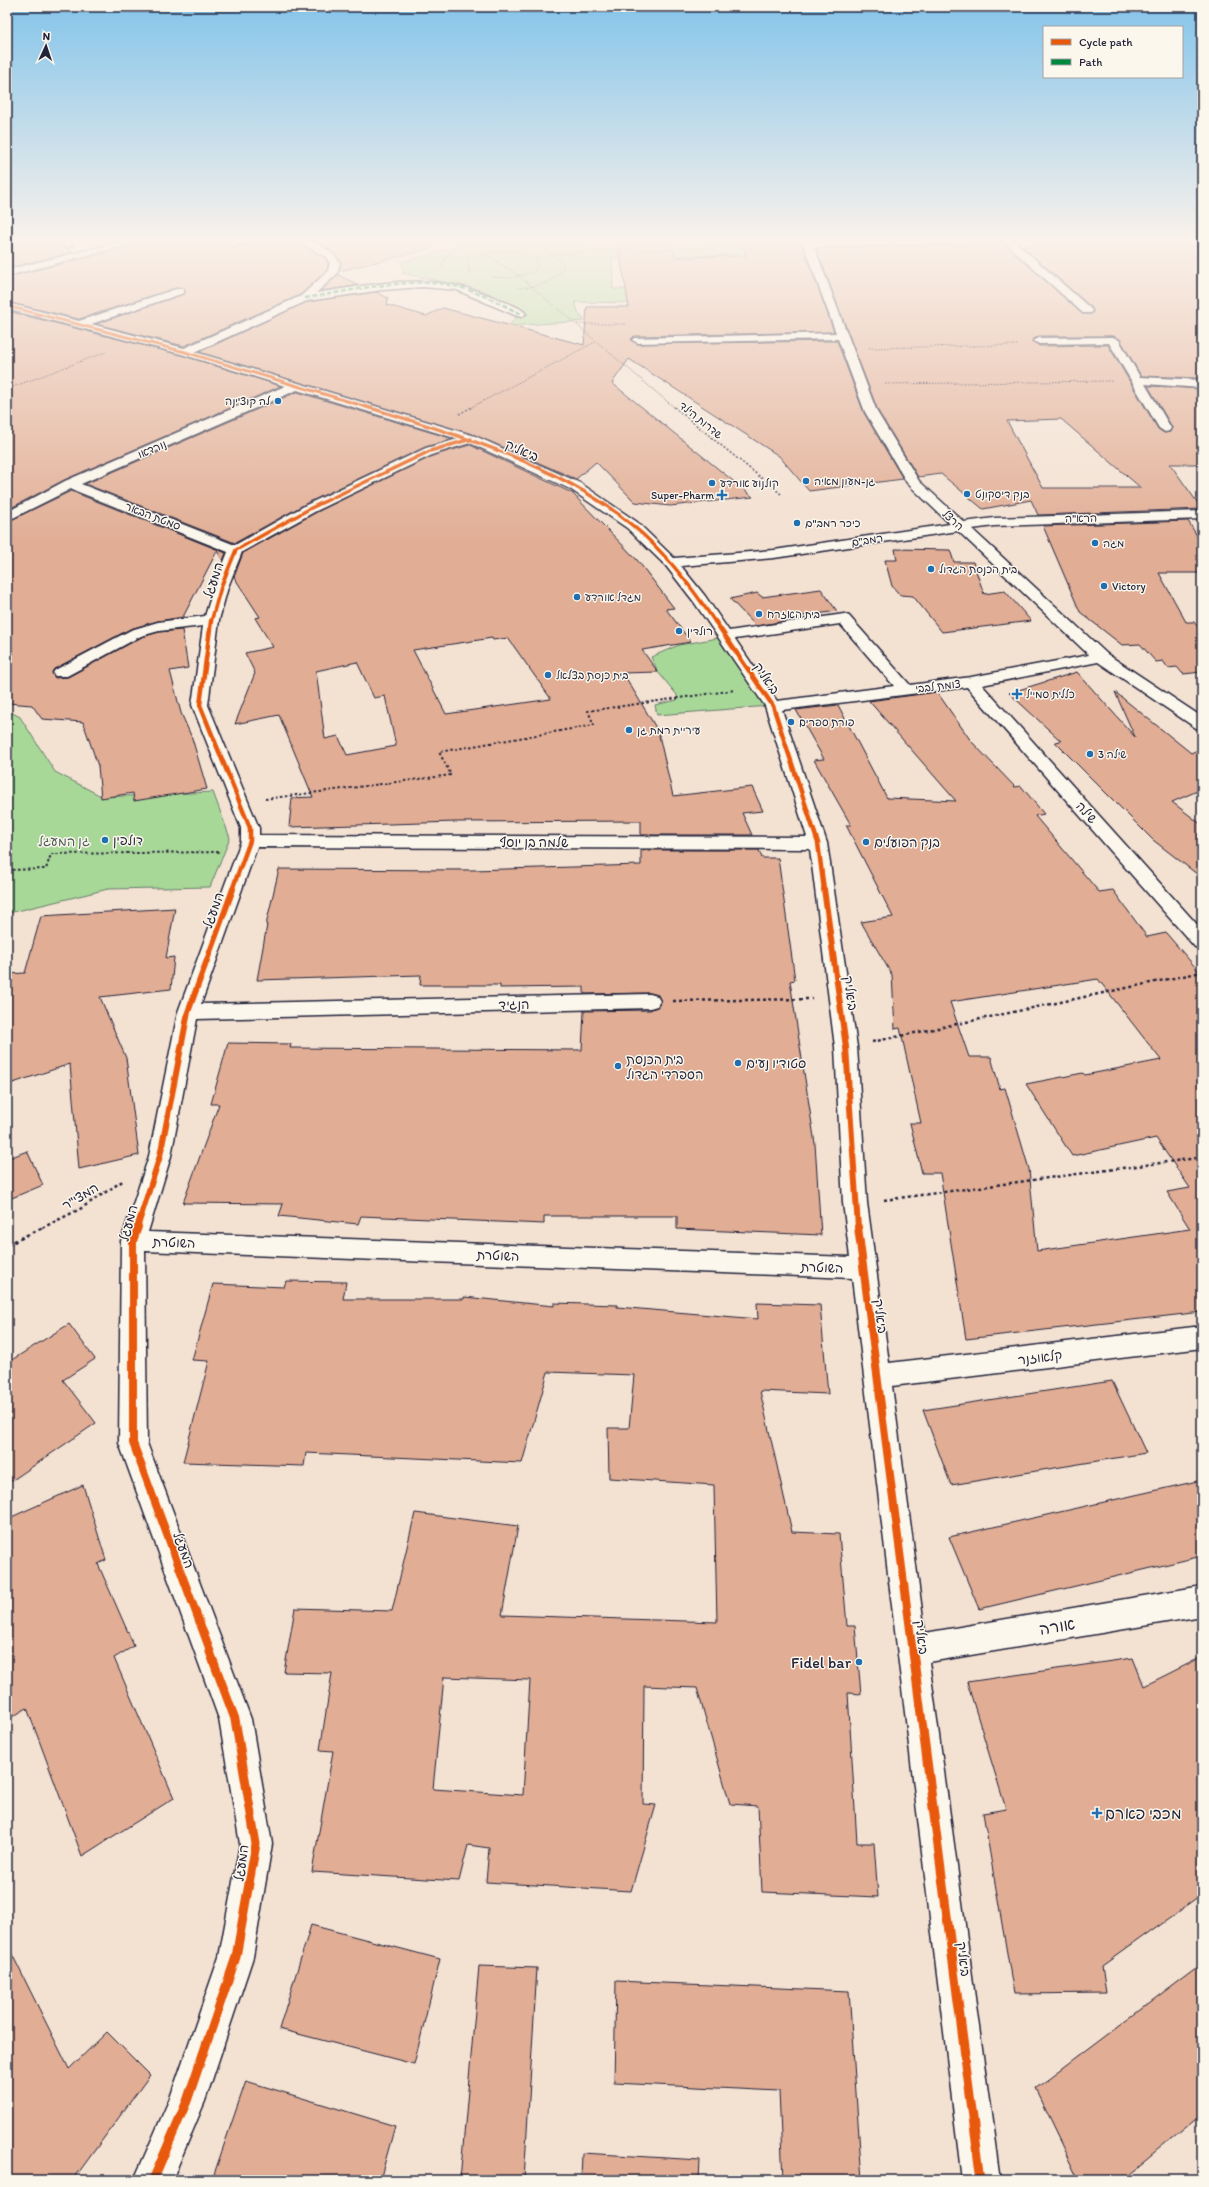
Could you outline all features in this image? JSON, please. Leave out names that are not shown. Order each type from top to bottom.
[{"type":"street","name":"ביאליק","points":[[139,340],[298,385],[471,439],[576,486],[632,525],[674,567],[725,636],[766,696],[818,843],[846,1047],[855,1204],[981,2180]]},
{"type":"street","points":[[185,352],[212,340]]},
{"type":"street","name":"הרצל","points":[[844,340],[871,412],[914,483],[1101,657],[1202,724]]},
{"type":"street","points":[[1039,341],[1109,340]]},
{"type":"street","points":[[1113,340],[1138,380],[1164,428]]},
{"type":"street","points":[[1138,380],[1202,384]]},
{"type":"street","name":"נורדאו","points":[[7,517],[70,484],[298,385]]},
{"type":"street","name":"המעגל","points":[[153,2180],[187,2101],[236,1957],[256,1844],[235,1719],[133,1443],[133,1241],[160,1156],[188,1012],[248,847],[250,828],[200,705],[211,620],[221,588],[236,550],[311,508],[430,450],[471,439]]},
{"type":"street","name":"סמטת הבאר","points":[[70,484],[236,550]]},
{"type":"street","points":[[946,513],[975,521],[994,522]]},
{"type":"street","name":"הרא\"ה","points":[[960,526],[994,522],[1202,515]]},
{"type":"street","name":"רמב\"ם","points":[[674,567],[744,562],[774,554],[960,526]]},
{"type":"street","points":[[725,636],[844,619],[906,690]]},
{"type":"street","points":[[61,673],[136,633],[166,626],[211,620]]},
{"type":"street","name":"צומת לבבי","points":[[766,696],[906,690],[971,682],[1101,657]]},
{"type":"street","name":"שילה","points":[[971,682],[1202,942]]},
{"type":"street","points":[[1178,709],[1202,704]]},
{"type":"street","name":"שלמה בן יוסף","points":[[248,847],[818,843]]},
{"type":"street","name":"הנגיד","points":[[188,1012],[650,1001]]},
{"type":"street","name":"השוטרת","points":[[133,1241],[864,1268]]},
{"type":"street","name":"קלאוזנר","points":[[877,1376],[1202,1337]]},
{"type":"street","name":"אורה","points":[[913,1650],[1202,1601]]},
{"type":"path","points":[[7,389],[139,340]]},
{"type":"path","points":[[847,340],[867,348],[1019,345],[1039,341]]},
{"type":"path","points":[[434,428],[597,341]]},
{"type":"path","points":[[861,385],[1138,380]]},
{"type":"path","points":[[239,803],[451,775],[439,752],[594,725],[588,711],[766,696]]},
{"type":"path","points":[[7,870],[46,869],[51,854],[248,847]]},
{"type":"path","points":[[846,1047],[1202,972]]},
{"type":"path","points":[[650,1001],[840,999]]},
{"type":"path","points":[[855,1204],[1197,1158]]},
{"type":"green space","points":[[723,637],[769,706],[657,715],[655,705],[677,700],[677,695],[658,672],[651,657],[679,645]]},
{"type":"green space","name":"גן המעגל","points":[[7,710],[20,717],[55,772],[103,797],[213,792],[230,838],[210,887],[108,889],[9,913],[7,918]]},
{"type":"building","points":[[7,340],[122,340],[181,355],[281,386],[64,480],[7,510]]},
{"type":"building","points":[[160,340],[198,340],[184,346]]},
{"type":"building","points":[[225,340],[565,340],[584,345],[584,340],[631,340],[638,344],[837,341],[864,413],[903,479],[809,491],[779,456],[629,359],[612,383],[753,497],[670,506],[635,502],[596,462],[576,479],[475,435],[199,352]]},
{"type":"building","points":[[851,340],[1032,340],[1039,346],[1108,345],[1158,429],[1164,433],[1170,432],[1172,427],[1148,386],[1202,389],[1202,464],[1170,464],[1202,509],[1038,515],[1031,500],[983,509],[941,474],[918,477],[878,411]],"holes":[[[1061,419],[1141,488],[1043,488],[1007,421]]]},
{"type":"building","points":[[1121,340],[1202,340],[1202,378],[1141,376]]},
{"type":"building","points":[[297,392],[453,439],[425,447],[305,504],[235,543],[85,484]]},
{"type":"building","points":[[470,445],[574,494],[638,561],[674,608],[666,609],[691,642],[642,650],[658,672],[623,673],[658,731],[673,796],[752,787],[763,811],[742,813],[752,835],[641,835],[641,821],[456,822],[289,827],[292,798],[313,797],[279,715],[235,724],[255,673],[245,653],[273,647],[255,618],[260,617],[234,577],[243,553],[317,512],[435,455]],"holes":[[[492,638],[493,640],[508,638],[551,699],[446,714],[413,650]],[[357,662],[374,698],[385,696],[396,746],[347,755],[338,736],[325,739],[316,671]]]},
{"type":"building","points":[[71,491],[226,553],[223,561],[217,551],[183,617],[158,621],[130,629],[54,669],[52,672],[55,678],[68,677],[142,637],[159,632],[182,630],[188,668],[170,671],[181,713],[192,738],[207,789],[134,801],[133,793],[101,798],[98,766],[83,722],[42,719],[32,705],[7,703],[7,522]]},
{"type":"building","points":[[1188,521],[1202,544],[1202,573],[1159,573],[1186,622],[1194,622],[1202,632],[1202,672],[1183,674],[1177,667],[1168,668],[1163,661],[1156,662],[1140,644],[1122,645],[1080,612],[1043,526]]},
{"type":"building","points":[[895,549],[950,550],[954,562],[973,562],[984,594],[1005,591],[1031,621],[942,632],[913,596],[900,595],[892,586],[885,560],[897,560]]},
{"type":"building","points":[[821,589],[837,611],[783,619],[786,621],[756,626],[730,599],[757,593],[762,597]]},
{"type":"building","points":[[1077,672],[1135,737],[1115,692],[1191,753],[1202,748],[1202,789],[1172,802],[1202,825],[1202,878],[1153,840],[1055,742],[1061,741],[1009,693]]},
{"type":"building","points":[[937,692],[971,741],[1015,787],[1021,786],[1044,814],[1035,816],[1099,892],[1113,890],[1147,937],[1166,933],[1202,975],[1202,1312],[966,1339],[940,1173],[922,1173],[910,1123],[921,1123],[900,1028],[895,1029],[892,975],[861,922],[893,917],[846,825],[851,825],[814,760],[824,759],[796,710],[838,705],[887,798],[956,801],[869,701]],"holes":[[[1098,979],[1161,1060],[1085,1075],[1083,1073],[1026,1084],[1072,1156],[1156,1138],[1190,1188],[1167,1192],[1190,1229],[1037,1251],[1029,1169],[1005,1088],[1000,1089],[991,1057],[969,1057],[950,1002]]]},
{"type":"building","points":[[641,850],[759,850],[762,858],[778,858],[795,980],[790,981],[815,1144],[821,1235],[677,1229],[677,1216],[544,1216],[544,1224],[361,1216],[358,1224],[279,1216],[283,1204],[183,1203],[219,1104],[211,1104],[228,1043],[291,1044],[290,1048],[582,1050],[584,1011],[650,1010],[657,1007],[661,1002],[658,995],[650,993],[584,994],[584,987],[500,988],[500,985],[420,985],[421,975],[257,980],[266,925],[279,869],[472,870],[641,865]]},
{"type":"building","points":[[175,908],[166,958],[174,957],[171,989],[100,997],[126,1058],[139,1155],[79,1169],[70,1064],[7,1085],[7,974],[25,973],[41,916]]},
{"type":"building","points":[[27,1151],[43,1185],[7,1200],[7,1159]]},
{"type":"building","points":[[286,1281],[346,1282],[343,1299],[464,1299],[464,1297],[554,1306],[554,1303],[617,1305],[617,1307],[758,1319],[757,1303],[820,1305],[828,1394],[760,1391],[792,1532],[839,1534],[847,1626],[855,1626],[861,1694],[848,1693],[857,1843],[874,1843],[878,1897],[762,1892],[758,1806],[730,1804],[697,1688],[644,1686],[643,1804],[656,1805],[631,1891],[486,1882],[489,1848],[468,1845],[459,1881],[312,1872],[333,1751],[320,1750],[332,1673],[284,1672],[295,1608],[392,1611],[415,1513],[518,1526],[502,1615],[717,1622],[714,1485],[609,1478],[608,1428],[629,1428],[634,1375],[548,1372],[522,1463],[306,1453],[304,1466],[183,1462],[209,1361],[192,1360],[213,1284],[284,1287]],"holes":[[[444,1677],[530,1680],[523,1795],[433,1789]]]},
{"type":"building","points":[[69,1324],[95,1359],[63,1380],[96,1423],[7,1484],[7,1363]]},
{"type":"building","points":[[1112,1381],[1146,1453],[951,1485],[923,1410]]},
{"type":"building","points":[[1202,1480],[1202,1556],[979,1609],[949,1537]]},
{"type":"building","points":[[83,1485],[106,1560],[98,1564],[134,1646],[114,1658],[174,1798],[82,1856],[27,1708],[7,1720],[7,1519]]},
{"type":"building","points":[[1202,1657],[1202,1894],[1102,1966],[1106,1993],[1014,1994],[983,1813],[1006,1809],[967,1682],[1133,1658],[1144,1686]]},
{"type":"building","points":[[311,1925],[440,1959],[414,2064],[279,2029]]},
{"type":"building","points":[[7,1944],[69,2069],[107,2032],[150,2075],[73,2180],[7,2180]]},
{"type":"building","points":[[1202,1963],[1202,2114],[1122,2180],[1079,2180],[1035,2089]]},
{"type":"building","points":[[479,1966],[537,1968],[524,2180],[460,2180]]},
{"type":"building","points":[[616,1981],[849,1991],[862,2180],[783,2180],[779,2091],[614,2083]]},
{"type":"building","points":[[246,2081],[395,2126],[380,2180],[212,2180]]},
{"type":"building","points":[[582,2153],[700,2160],[699,2180],[581,2180]]},
{"type":"cycle path","points":[[139,340],[185,352],[471,439],[575,486],[632,525],[671,563],[700,599],[773,706],[818,843],[846,1047],[855,1203],[981,2180]]},
{"type":"cycle path","points":[[153,2180],[187,2101],[236,1957],[256,1844],[235,1719],[133,1443],[133,1241],[160,1156],[188,1012],[250,841],[250,828],[200,705],[211,620],[221,587],[236,550],[311,508],[430,451],[471,439]]},
{"type":"place","name":"לה קוצ'ינה","points":[[278,401]]},
{"type":"place","name":"גן-מעון מאיה","points":[[806,481]]},
{"type":"place","name":"קולנוע אורדע","points":[[712,483]]},
{"type":"place","name":"בנק דיסקונט","points":[[967,494]]},
{"type":"place","name":"Super-Pharm","points":[[722,495]]},
{"type":"place","name":"כיכר רמב\"ם","points":[[797,523]]},
{"type":"place","name":"מגה","points":[[1095,543]]},
{"type":"place","name":"בית הכנסת הגדול","points":[[931,569]]},
{"type":"place","name":"Victory","points":[[1104,586]]},
{"type":"place","name":"מגדל אורדע","points":[[577,597]]},
{"type":"place","name":"בית האזרח","points":[[759,614]]},
{"type":"place","name":"רולדין","points":[[679,631]]},
{"type":"place","name":"בית כנסת בצלאל","points":[[548,675]]},
{"type":"place","name":"כללית סמייל","points":[[1017,694]]},
{"type":"place","name":"פורת ספרים","points":[[791,722]]},
{"type":"place","name":"עיריית רמת גן","points":[[629,730]]},
{"type":"place","name":"שילה 3","points":[[1090,754]]},
{"type":"place","name":"דולפין","points":[[105,840]]},
{"type":"place","name":"בנק הפועלים","points":[[866,842]]},
{"type":"place","name":"סטודיו נעים","points":[[738,1063]]},
{"type":"place","name":"בית הכנסת הספרדי הגדול","points":[[618,1066]]},
{"type":"place","name":"Fidel bar","points":[[859,1662]]},
{"type":"place","name":"מכבי פארם","points":[[1097,1813]]}]
